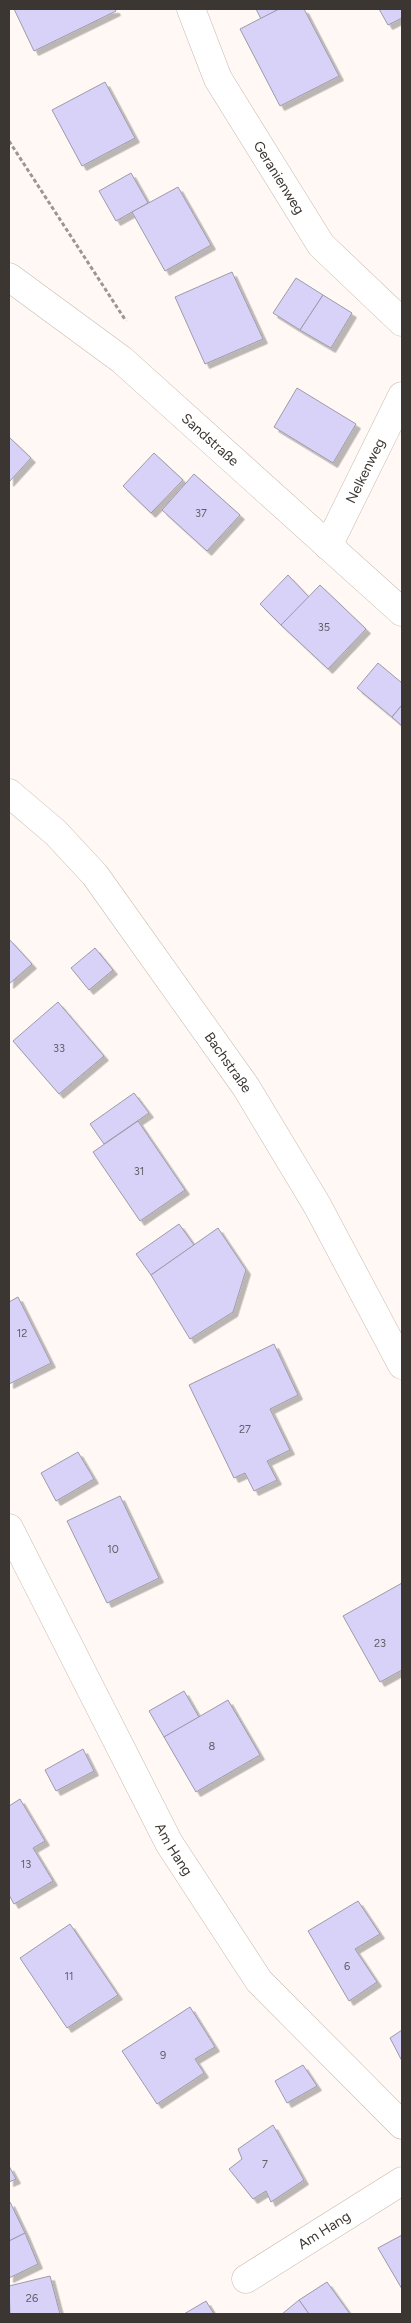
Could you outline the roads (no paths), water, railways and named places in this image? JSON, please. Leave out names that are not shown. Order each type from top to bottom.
[{"type":"street","name":"Geranienweg","points":[[190,9],[218,78],[321,245],[402,322]]},
{"type":"street","name":"Sandstraße","points":[[9,278],[122,360],[402,612]]},
{"type":"street","name":"Nelkenweg","points":[[328,546],[402,396]]},
{"type":"street","name":"Bachstraße","points":[[9,793],[56,834],[95,875],[246,1087],[317,1205],[402,1365]]},
{"type":"street","name":"Am Hang","points":[[9,1528],[168,1843],[259,1981],[402,2125]]},
{"type":"street","name":"Am Hang","points":[[246,2279],[402,2181]]}]
